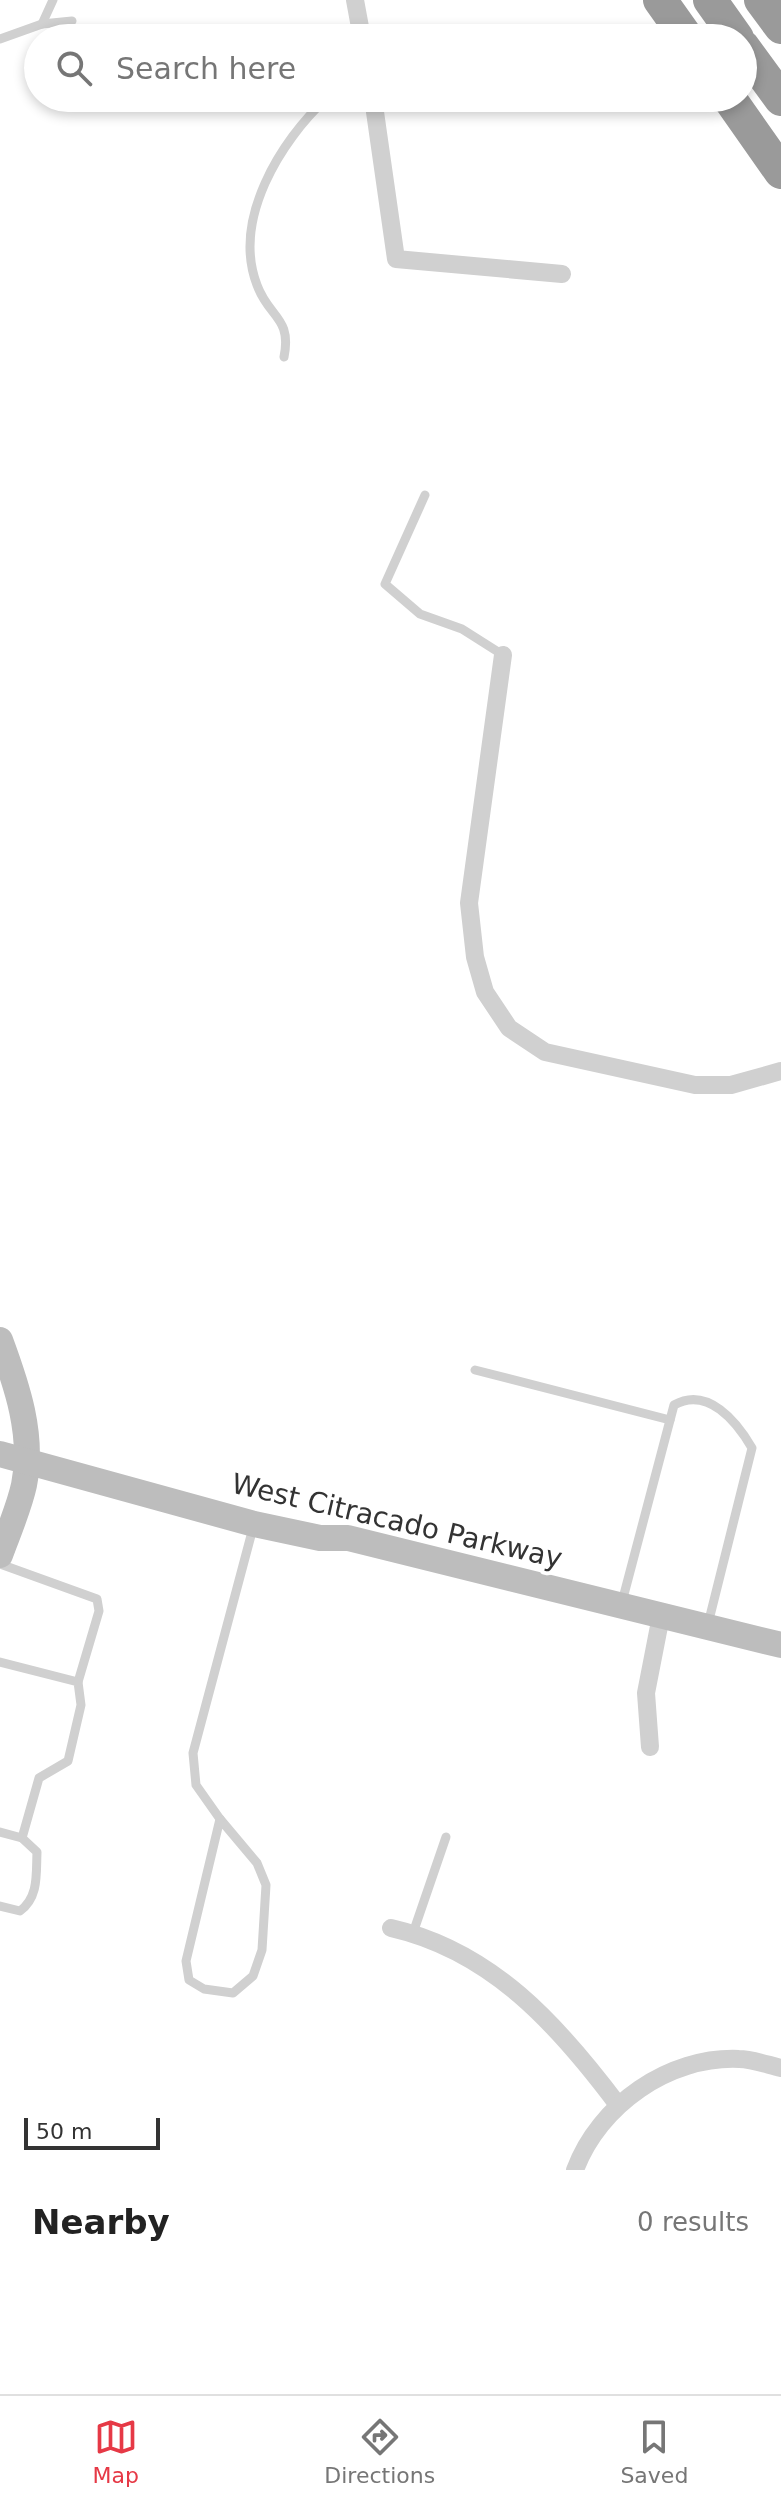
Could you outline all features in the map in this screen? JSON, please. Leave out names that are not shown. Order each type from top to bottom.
[{"type":"highway","points":[[660,0],[677,24]]},
{"type":"highway","points":[[710,0],[727,24]]},
{"type":"highway","points":[[761,0],[781,27]]},
{"type":"highway","points":[[757,66],[781,99]]},
{"type":"highway","points":[[739,112],[781,172]]},
{"type":"main road","points":[[0,1340],[18,1388],[25,1421],[26,1462],[24,1485],[0,1555]]},
{"type":"main road","name":"West Citracado Parkway","points":[[0,1454],[254,1524],[320,1538],[348,1538],[781,1645]]},
{"type":"street","points":[[355,0],[359,24]]},
{"type":"street","points":[[375,112],[396,259],[562,274]]},
{"type":"street","points":[[503,655],[469,903],[475,957],[485,992],[509,1028],[545,1052],[695,1085],[731,1085],[781,1071]]},
{"type":"street","points":[[650,1747],[646,1693],[661,1616]]},
{"type":"street","points":[[391,1928],[457,1950],[507,1981],[576,2048],[618,2105]]},
{"type":"street","points":[[575,2170],[582,2152],[618,2105],[668,2072],[692,2064],[740,2058],[781,2068]]},
{"type":"lane","points":[[42,24],[53,0]]},
{"type":"lane","points":[[42,24],[72,21]]},
{"type":"lane","points":[[0,39],[24,30]]},
{"type":"lane","points":[[284,357],[287,333],[256,282],[250,232],[287,142],[314,112]]},
{"type":"lane","points":[[425,495],[385,584],[420,614],[462,629],[503,655]]},
{"type":"lane","points":[[475,1370],[670,1420]]},
{"type":"lane","points":[[621,1605],[674,1405],[683,1400],[704,1402],[721,1408],[752,1448],[707,1626]]},
{"type":"lane","points":[[220,1819],[186,1961],[189,1980],[204,1989],[233,1993],[253,1976],[262,1950],[266,1885],[257,1863],[196,1785],[193,1753],[254,1524]]},
{"type":"lane","points":[[0,1564],[97,1599],[99,1611],[78,1682],[81,1705],[68,1761],[39,1778],[22,1838]]},
{"type":"lane","points":[[0,1662],[78,1682]]},
{"type":"lane","points":[[0,1832],[22,1838],[37,1852],[30,1903],[20,1911],[0,1906]]},
{"type":"lane","points":[[413,1933],[446,1837]]}]
